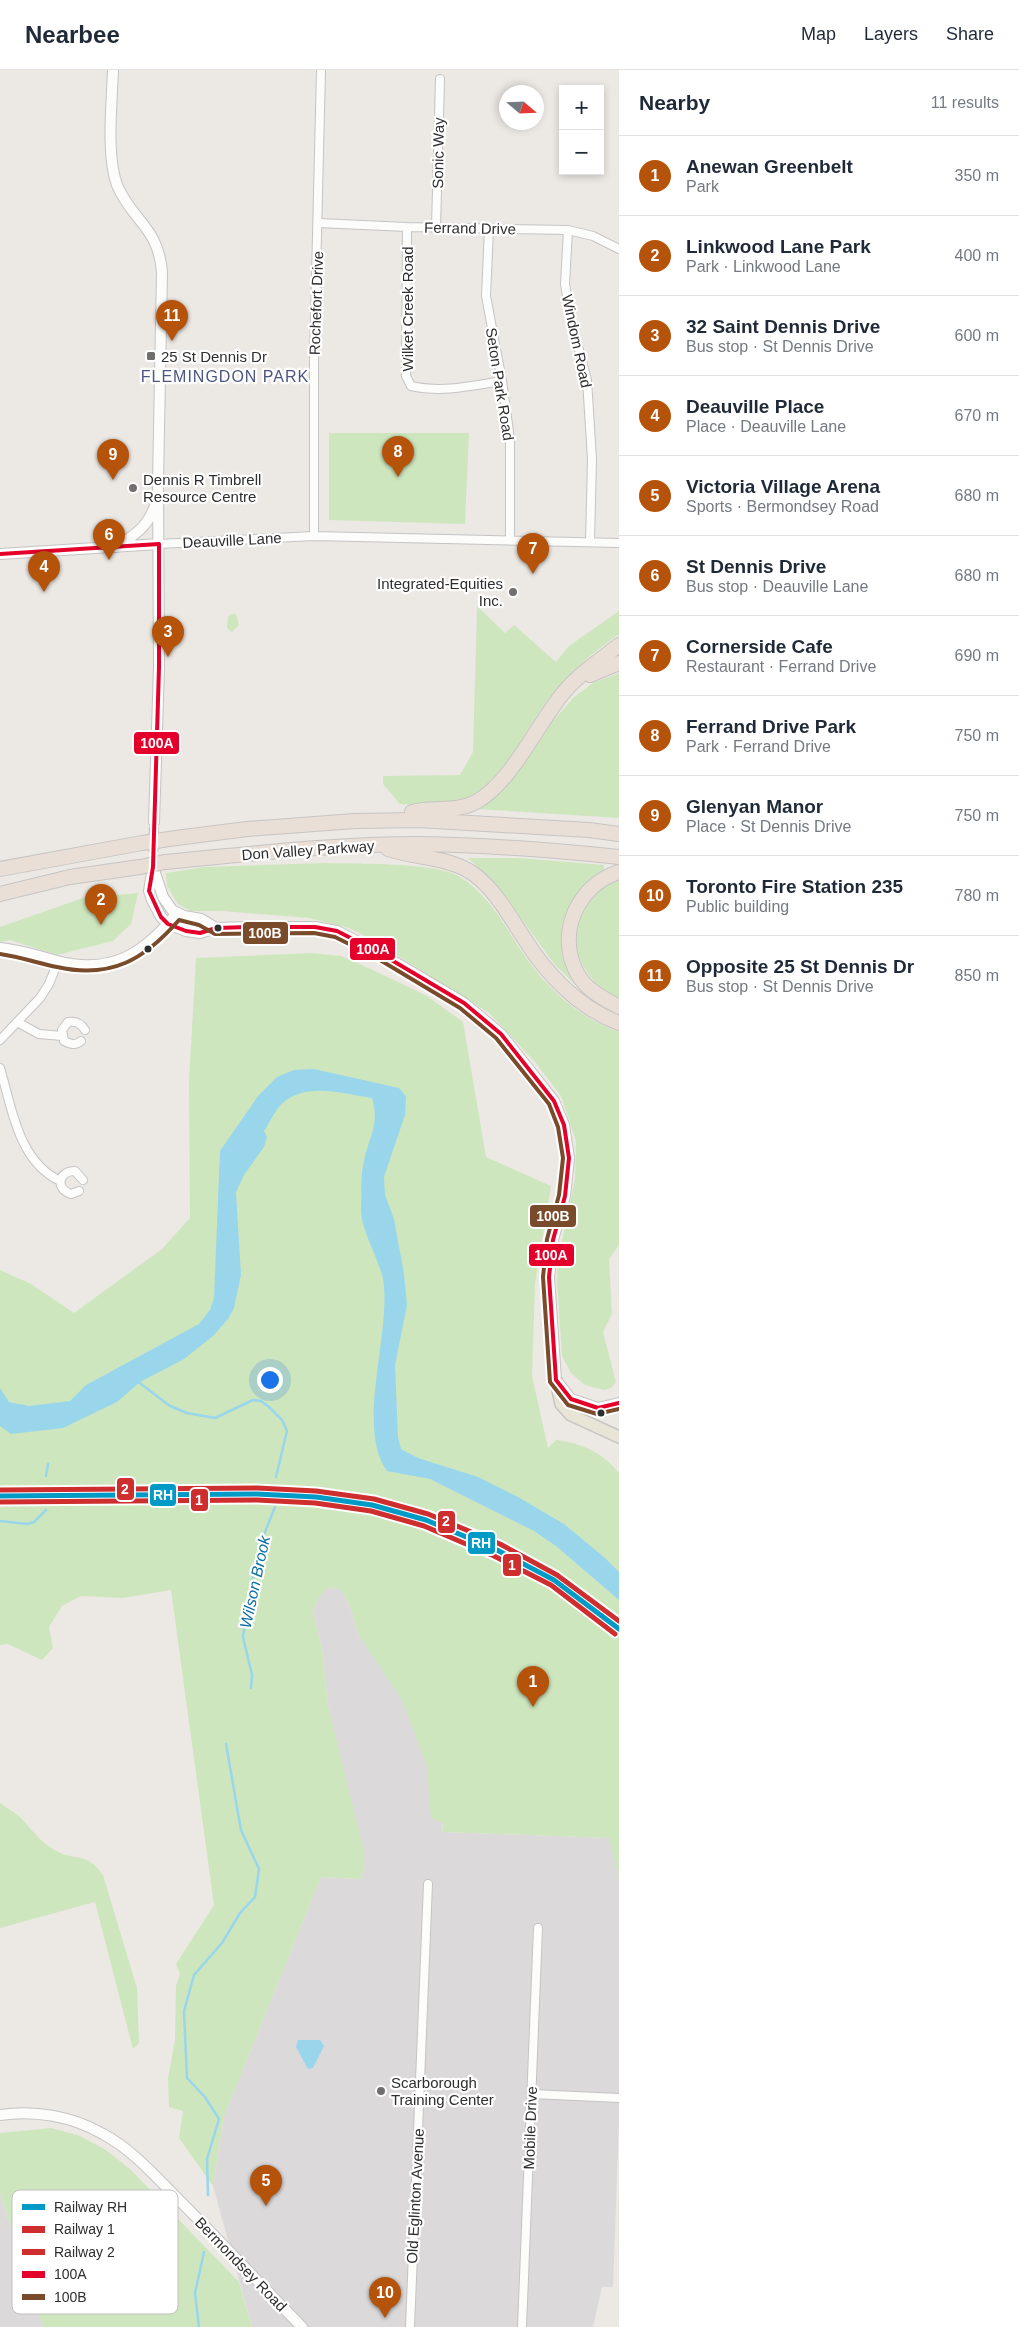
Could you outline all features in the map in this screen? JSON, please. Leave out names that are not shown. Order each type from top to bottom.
[{"type":"highway","points":[[388,820],[416,811],[460,808],[475,802],[491,792],[506,774],[564,692],[580,674],[619,645]]},
{"type":"highway","points":[[564,692],[597,671],[619,663]]},
{"type":"highway","name":"Don Valley Parkway","points":[[0,869],[142,843],[247,829],[388,820],[484,823],[589,830],[619,834]]},
{"type":"highway","points":[[377,845],[404,854],[456,865],[474,874],[488,887],[538,959],[556,979],[588,1008],[619,1023]]},
{"type":"highway","name":"Don Valley Parkway","points":[[0,894],[70,877],[166,862],[280,851],[377,845],[483,845],[619,857]]},
{"type":"highway","points":[[619,872],[606,876],[578,902],[572,914],[569,930],[571,952],[577,973],[593,992],[619,1007]]},
{"type":"highway","points":[[576,997],[619,1018]]},
{"type":"main road","points":[[556,1380],[561,1404],[571,1415],[619,1437]]},
{"type":"street","points":[[113,70],[113,170],[123,196],[154,237],[162,264],[158,482],[159,667],[154,822]]},
{"type":"street","name":"Rochefort Drive","points":[[314,536],[314,360],[321,70]]},
{"type":"street","name":"Sonic Way","points":[[436,227],[440,79]]},
{"type":"street","name":"Ferrand Drive","points":[[318,223],[407,227],[568,230],[593,236],[619,249]]},
{"type":"street","name":"Wilket Creek Road","points":[[407,227],[406,376],[410,386],[427,390],[458,389],[502,381]]},
{"type":"street","name":"Seton Park Road","points":[[489,228],[486,296],[502,381],[510,439],[510,540]]},
{"type":"street","name":"Windom Road","points":[[568,230],[565,284],[587,390],[592,459],[590,542]]},
{"type":"street","points":[[116,548],[148,523],[156,503],[158,482]]},
{"type":"street","points":[[314,536],[619,543]]},
{"type":"street","name":"Deauville Lane","points":[[0,554],[314,536]]},
{"type":"street","points":[[216,928],[201,919],[184,916],[172,910],[163,897],[153,867],[149,890],[155,909],[168,924],[200,933],[216,928],[315,927],[345,936],[378,952],[464,1003],[501,1034],[548,1091],[564,1125],[570,1158],[566,1189],[553,1240],[549,1277],[556,1380],[571,1399],[598,1408],[619,1403]]},
{"type":"street","points":[[0,948],[90,966],[114,962],[137,952],[168,924],[178,912]]},
{"type":"street","points":[[0,1040],[40,998],[49,984],[58,961]]},
{"type":"street","points":[[17,1022],[39,1034],[62,1036],[69,1044],[81,1041]]},
{"type":"street","points":[[62,1036],[64,1025],[68,1022],[79,1023],[85,1030]]},
{"type":"street","points":[[0,1068],[4,1095],[30,1154],[44,1171],[60,1181]]},
{"type":"street","points":[[79,1191],[71,1194],[65,1192],[61,1187],[60,1181],[68,1171],[75,1171],[83,1180]]},
{"type":"street","name":"Old Eglinton Avenue","points":[[410,2327],[428,1884]]},
{"type":"street","name":"Mobile Drive","points":[[522,2327],[538,1928]]},
{"type":"street","points":[[532,2094],[619,2098]]},
{"type":"street","name":"Bermondsey Road","points":[[0,2114],[31,2113],[68,2119],[87,2126],[120,2144],[168,2190]]},
{"type":"street","name":"Bermondsey Road","points":[[178,2200],[302,2327]]},
{"type":"shaded area","points":[[328,1588],[341,1589],[351,1609],[359,1636],[445,1763],[442,1832],[610,1838],[619,1878],[619,2120],[613,2287],[602,2287],[593,2327],[252,2327],[213,2186],[224,2116],[321,1877],[361,1879],[364,1866],[328,1706],[322,1649],[313,1612],[319,1597]]},
{"type":"shaded area","points":[[0,2193],[12,2231],[12,2314],[39,2314],[43,2327],[0,2327]]},
{"type":"green space","points":[[329,433],[469,433],[465,524],[329,520]]},
{"type":"green space","points":[[477,606],[505,633],[514,625],[556,662],[569,646],[619,611],[619,634],[581,664],[556,689],[504,766],[483,789],[472,796],[455,802],[428,805],[400,804],[383,784],[383,776],[460,775],[473,752]]},
{"type":"green space","points":[[231,614],[236,614],[239,625],[232,632],[227,628],[228,617]]},
{"type":"green space","points":[[619,673],[619,818],[477,809],[502,792],[552,722],[574,697],[593,683]]},
{"type":"green space","points":[[468,858],[519,858],[604,865],[604,870],[593,877],[575,896],[564,921],[562,935],[562,948],[566,961],[591,994],[589,998],[555,965],[495,883]]},
{"type":"green space","points":[[326,863],[413,866],[446,871],[458,876],[471,885],[492,907],[528,960],[554,991],[584,1015],[619,1032],[619,1245],[609,1259],[612,1314],[603,1332],[616,1382],[611,1388],[604,1390],[585,1385],[571,1373],[562,1356],[557,1280],[558,1260],[575,1179],[576,1141],[561,1096],[535,1062],[489,1013],[371,939],[349,928],[309,918],[223,911],[191,911],[178,904],[167,886],[166,873],[204,867]]},
{"type":"green space","points":[[619,877],[619,998],[597,984],[588,973],[576,949],[575,936],[577,922],[586,904],[599,891]]},
{"type":"green space","points":[[138,893],[131,924],[113,941],[57,955],[10,940],[0,942],[0,927],[83,898]]},
{"type":"green space","points":[[312,953],[341,956],[375,971],[427,996],[463,1022],[486,1157],[551,1186],[535,1283],[532,1376],[548,1448],[556,1440],[583,1446],[606,1460],[619,1473],[619,1878],[609,1838],[442,1832],[443,1823],[431,1818],[427,1767],[403,1702],[359,1636],[351,1609],[341,1589],[328,1588],[319,1597],[313,1612],[322,1649],[328,1706],[363,1848],[364,1866],[361,1879],[321,1877],[224,2116],[213,2186],[179,2138],[183,2111],[169,2107],[168,2078],[175,2040],[176,1986],[180,1974],[176,1964],[214,1905],[171,1590],[123,1598],[81,1596],[62,1606],[49,1627],[53,1648],[42,1660],[8,1644],[0,1645],[0,1270],[31,1284],[74,1313],[162,1249],[190,1218],[189,1081],[196,958]]},
{"type":"green space","points":[[0,1803],[20,1817],[51,1848],[63,1854],[86,1860],[103,1875],[137,1988],[139,2043],[133,2049],[95,1902],[0,1928]]},
{"type":"green space","points":[[51,2128],[80,2136],[106,2150],[131,2170],[150,2190],[12,2190],[12,2230],[0,2193],[0,2133]]},
{"type":"green space","points":[[178,2219],[239,2282],[252,2327],[43,2327],[39,2314],[178,2314]]},
{"type":"water","points":[[314,1069],[399,1088],[406,1096],[405,1115],[384,1177],[385,1195],[394,1219],[404,1274],[407,1305],[395,1365],[398,1437],[401,1449],[418,1458],[478,1477],[518,1497],[564,1524],[619,1572],[619,1600],[556,1546],[534,1531],[430,1479],[387,1471],[378,1452],[374,1430],[376,1378],[383,1325],[383,1279],[364,1226],[361,1210],[363,1167],[375,1115],[372,1098],[338,1092],[304,1092],[284,1102],[276,1111],[264,1131],[267,1137],[264,1147],[244,1175],[236,1192],[241,1275],[234,1308],[228,1319],[213,1336],[184,1359],[140,1382],[117,1402],[63,1428],[11,1434],[0,1426],[0,1388],[9,1402],[29,1406],[70,1401],[86,1385],[199,1324],[210,1310],[214,1298],[220,1151],[258,1096],[277,1077],[294,1070]]},
{"type":"water","points":[[298,2040],[320,2040],[324,2046],[313,2068],[308,2069],[296,2047]]},
{"type":"waterway","name":"Wilson Brook","points":[[137,1381],[170,1406],[187,1413],[215,1418],[253,1400],[261,1401],[282,1420],[287,1431],[276,1477]]},
{"type":"waterway","points":[[46,1476],[48,1464]]},
{"type":"waterway","name":"Wilson Brook","points":[[251,1688],[252,1675],[243,1637],[251,1586],[263,1537],[275,1507]]},
{"type":"waterway","points":[[0,1521],[27,1524],[34,1522],[46,1510]]},
{"type":"waterway","name":"Wilson Brook","points":[[208,2195],[207,2159],[219,2119],[205,2097],[187,2078],[184,2011],[194,1975],[222,1943],[240,1913],[255,1897],[259,1869],[241,1830],[226,1744]]},
{"type":"waterway","name":"Wilson Brook","points":[[199,2327],[195,2293],[204,2252]]},
{"type":"tunnel","points":[[153,867],[154,822]]},
{"type":"rail line","name":"2","points":[[0,1490],[257,1488],[316,1491],[374,1499],[428,1514],[500,1544],[557,1575],[619,1621]]},
{"type":"rail line","name":"RH","points":[[0,1496],[257,1494],[316,1497],[372,1505],[426,1520],[497,1550],[554,1580],[619,1629]]},
{"type":"rail line","name":"1","points":[[0,1502],[257,1500],[315,1503],[371,1511],[424,1526],[494,1556],[551,1585],[615,1634]]},
{"type":"transit line","name":"100A","points":[[159,544],[159,667],[153,867],[149,891],[161,917],[168,924],[186,931],[200,933],[216,928],[248,927],[315,927],[337,931],[378,952],[464,1003],[501,1034],[554,1101],[564,1125],[569,1158],[565,1196],[553,1240],[549,1277],[556,1380],[571,1399],[598,1408],[619,1403]]},
{"type":"transit line","name":"100A","points":[[0,554],[159,544]]},
{"type":"transit line","name":"100B","points":[[0,954],[57,967],[94,970],[110,968],[139,956],[153,946],[179,920],[199,925],[215,934],[314,933],[335,937],[375,957],[460,1008],[496,1038],[549,1104],[558,1127],[563,1158],[559,1195],[547,1239],[543,1277],[550,1382],[568,1405],[597,1414],[619,1409]]},
{"type":"place","name":"Opposite 25 St Dennis Dr","points":[[172,341]]},
{"type":"place","name":"25 St Dennis Dr","points":[[151,356]]},
{"type":"place","name":"Ferrand Drive Park","points":[[398,477]]},
{"type":"place","name":"Glenyan Manor","points":[[113,480]]},
{"type":"place","name":"Dennis R Timbrell Resource Centre","points":[[133,488]]},
{"type":"place","name":"St Dennis Drive","points":[[109,560]]},
{"type":"place","name":"Cornerside Cafe","points":[[533,574]]},
{"type":"place","name":"Deauville Place","points":[[44,592]]},
{"type":"place","name":"Integrated-Equities Inc.","points":[[513,592]]},
{"type":"place","name":"32 Saint Dennis Drive","points":[[168,657]]},
{"type":"place","name":"Linkwood Lane Park","points":[[101,925]]},
{"type":"place","name":"Anewan Greenbelt","points":[[533,1707]]},
{"type":"place","name":"Scarborough Training Center","points":[[381,2091]]},
{"type":"place","name":"Victoria Village Arena","points":[[266,2206]]},
{"type":"place","name":"Toronto Fire Station 235","points":[[385,2318]]},
{"type":"district","name":"FLEMINGDON PARK","points":[[225,376]]}]
